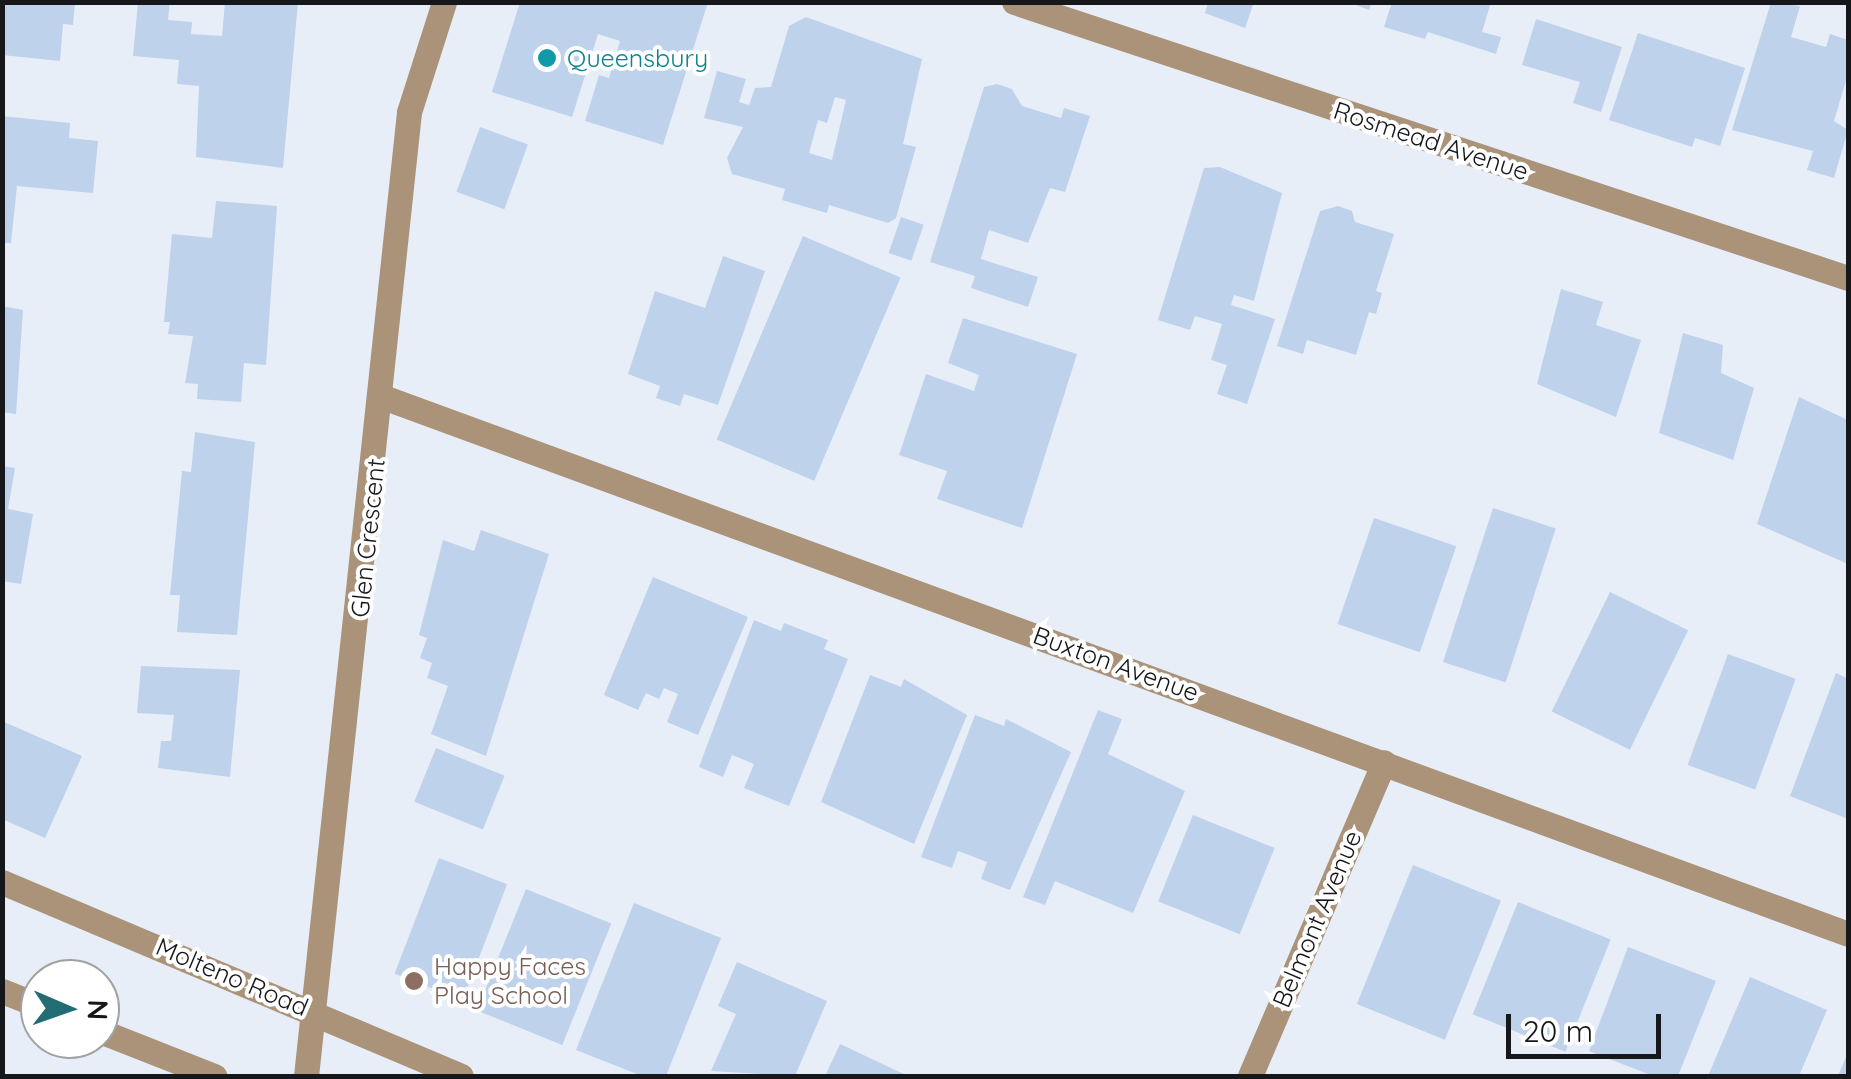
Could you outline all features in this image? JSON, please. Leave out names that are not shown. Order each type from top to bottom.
[{"type":"street","name":"Glen Crescent","points":[[306,1076],[317,1012],[383,397],[408,112],[444,2]]},
{"type":"street","name":"Rosmead Avenue","points":[[1014,2],[1848,278]]},
{"type":"street","name":"Buxton Avenue","points":[[383,397],[1848,934]]},
{"type":"street","name":"Belmont Avenue","points":[[1250,1076],[1384,762]]},
{"type":"street","name":"Molteno Road","points":[[2,882],[317,1012],[451,1075]]},
{"type":"street","points":[[120,1038],[214,1076]]},
{"type":"building","points":[[2,2],[75,2],[73,25],[63,24],[60,61],[2,55]]},
{"type":"building","points":[[138,2],[170,2],[168,20],[192,22],[191,34],[222,36],[225,2],[298,2],[283,168],[196,157],[199,86],[177,84],[179,60],[133,56]]},
{"type":"building","name":"Queensbury","points":[[520,2],[708,2],[663,145],[585,121],[599,75],[609,78],[620,41],[598,34],[572,117],[492,92]]},
{"type":"building","points":[[1208,2],[1254,2],[1245,28],[1205,13]]},
{"type":"building","points":[[1348,2],[1372,2],[1369,10]]},
{"type":"building","points":[[1392,2],[1491,2],[1482,32],[1501,37],[1496,54],[1428,32],[1425,39],[1384,27]]},
{"type":"building","points":[[1771,2],[1800,6],[1791,37],[1826,47],[1830,34],[1848,40],[1848,74],[1834,121],[1848,130],[1834,178],[1807,170],[1813,151],[1732,130]]},
{"type":"building","points":[[806,17],[922,59],[903,144],[916,147],[896,218],[888,223],[829,205],[827,213],[782,200],[785,189],[732,174],[727,158],[743,127],[704,118],[717,71],[746,79],[739,102],[749,105],[755,88],[771,87],[789,26]],"holes":[[[835,97],[846,100],[832,160],[809,153],[818,120],[827,123]]]},
{"type":"building","points":[[1536,19],[1622,47],[1601,112],[1573,103],[1580,82],[1522,65]]},
{"type":"building","points":[[1638,33],[1745,68],[1720,146],[1695,138],[1692,147],[1609,120]]},
{"type":"building","points":[[997,84],[1012,89],[1022,106],[1061,118],[1064,108],[1090,116],[1065,192],[1050,188],[1028,243],[989,230],[981,259],[1038,277],[1028,307],[971,288],[975,276],[930,262],[984,87]]},
{"type":"building","points":[[2,116],[70,123],[69,138],[98,141],[93,193],[17,186],[11,243],[2,243]]},
{"type":"building","points":[[480,127],[528,144],[504,209],[456,192]]},
{"type":"building","points":[[1220,167],[1282,193],[1254,301],[1234,295],[1231,305],[1275,319],[1247,404],[1217,394],[1227,365],[1211,360],[1222,324],[1195,316],[1190,330],[1158,320],[1204,168]]},
{"type":"building","points":[[216,201],[277,206],[266,365],[244,363],[241,402],[197,399],[198,384],[185,383],[193,336],[168,334],[170,322],[164,322],[172,234],[212,238]]},
{"type":"building","points":[[1338,206],[1352,211],[1355,222],[1394,234],[1376,291],[1382,293],[1376,314],[1369,312],[1356,355],[1307,340],[1303,354],[1277,346],[1320,211]]},
{"type":"building","points":[[901,217],[924,225],[911,261],[889,253]]},
{"type":"building","points":[[803,236],[901,277],[814,481],[717,439]]},
{"type":"building","points":[[723,256],[765,271],[718,405],[684,394],[680,406],[656,398],[660,386],[628,374],[655,291],[705,308]]},
{"type":"building","points":[[1561,289],[1603,302],[1596,325],[1641,340],[1616,417],[1537,384]]},
{"type":"building","points":[[2,306],[23,310],[16,414],[2,412]]},
{"type":"building","points":[[963,318],[1077,354],[1022,528],[937,499],[947,471],[899,455],[926,374],[974,391],[979,375],[948,363]]},
{"type":"building","points":[[1683,333],[1723,345],[1721,373],[1754,388],[1733,460],[1659,433]]},
{"type":"building","points":[[1799,397],[1848,420],[1848,564],[1757,524]]},
{"type":"building","points":[[195,432],[255,442],[237,635],[177,632],[180,595],[170,595],[182,471],[191,472]]},
{"type":"building","points":[[2,466],[15,468],[8,509],[33,514],[21,584],[2,581]]},
{"type":"building","points":[[1493,508],[1556,528],[1506,682],[1443,662]]},
{"type":"building","points":[[1374,518],[1456,546],[1420,652],[1338,624]]},
{"type":"building","points":[[481,530],[549,554],[486,756],[431,734],[448,686],[427,678],[432,663],[420,658],[427,638],[419,635],[443,540],[474,551]]},
{"type":"building","points":[[653,577],[748,617],[698,735],[667,722],[678,694],[664,688],[659,699],[646,693],[638,710],[604,695]]},
{"type":"building","points":[[1610,592],[1688,630],[1630,750],[1552,712]]},
{"type":"building","points":[[754,620],[781,631],[784,623],[828,640],[824,649],[848,659],[789,806],[744,788],[754,764],[732,755],[723,777],[699,767]]},
{"type":"building","points":[[1728,654],[1796,679],[1755,790],[1688,765]]},
{"type":"building","points":[[141,666],[240,670],[230,777],[158,768],[161,741],[171,741],[174,715],[137,713]]},
{"type":"building","points":[[1836,673],[1848,679],[1848,819],[1790,796]]},
{"type":"building","points":[[870,675],[901,687],[904,679],[967,715],[914,844],[821,802]]},
{"type":"building","points":[[1098,710],[1122,719],[1108,754],[1185,791],[1133,913],[1055,881],[1045,905],[1023,897]]},
{"type":"building","points":[[975,715],[1004,726],[1006,719],[1071,752],[1010,890],[981,879],[987,862],[958,851],[952,868],[921,857]]},
{"type":"building","points":[[2,721],[82,756],[45,838],[2,819]]},
{"type":"building","points":[[436,748],[505,776],[483,829],[414,802]]},
{"type":"building","points":[[1193,815],[1275,848],[1240,934],[1158,901]]},
{"type":"building","points":[[439,858],[507,884],[463,1000],[395,974]]},
{"type":"building","points":[[1413,865],[1501,901],[1445,1040],[1357,1004]]},
{"type":"building","points":[[526,889],[611,923],[562,1045],[477,1010]]},
{"type":"building","points":[[1518,902],[1611,939],[1565,1052],[1473,1014]]},
{"type":"building","points":[[634,903],[721,938],[666,1076],[642,1076],[576,1050]]},
{"type":"building","points":[[1628,947],[1716,981],[1678,1076],[1653,1076],[1589,1051]]},
{"type":"building","points":[[737,962],[827,1001],[795,1076],[711,1071],[736,1014],[718,1006]]},
{"type":"building","points":[[1750,977],[1827,1010],[1799,1076],[1708,1076]]},
{"type":"building","points":[[840,1044],[908,1076],[825,1076]]},
{"type":"building","points":[[1848,1052],[1848,1076],[1838,1076]]},
{"type":"place","name":"Queensbury","points":[[547,58]]},
{"type":"place","name":"Happy Faces Play School","points":[[414,981]]}]
